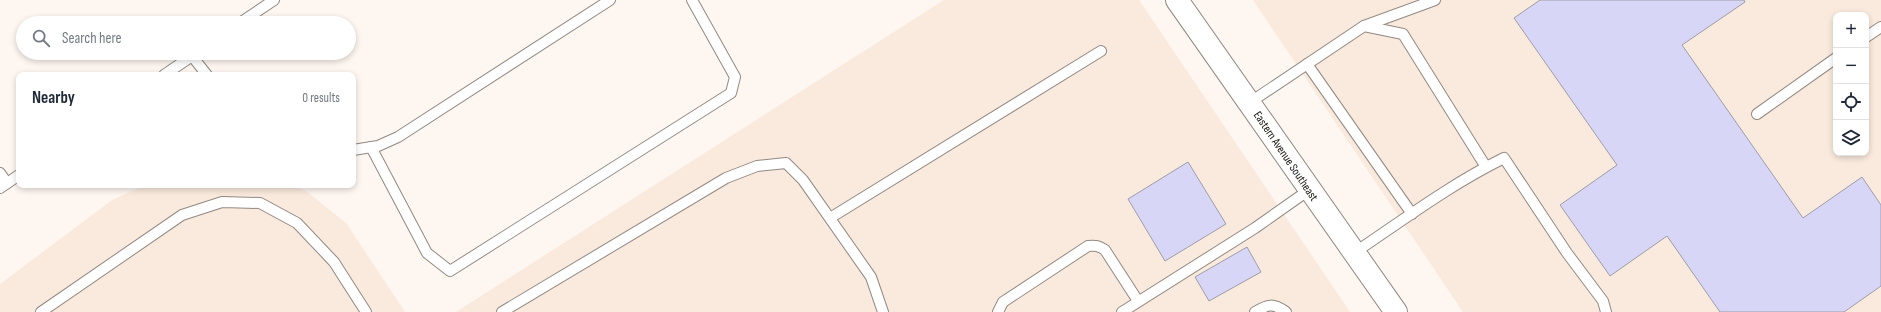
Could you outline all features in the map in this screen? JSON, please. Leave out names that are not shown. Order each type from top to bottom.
[{"type":"main road","name":"Eastern Avenue Southeast","points":[[1177,0],[1396,312]]},
{"type":"lane","points":[[250,16],[274,0]]},
{"type":"lane","points":[[356,150],[378,146],[398,137],[610,0]]},
{"type":"lane","points":[[371,147],[428,254],[450,272],[731,93],[735,77],[692,0]]},
{"type":"lane","points":[[1249,103],[1364,26],[1413,4],[1435,0]]},
{"type":"lane","points":[[1364,26],[1403,34],[1486,167]]},
{"type":"lane","points":[[1869,35],[1881,27]]},
{"type":"lane","points":[[830,218],[1101,51]]},
{"type":"lane","points":[[168,72],[185,60]]},
{"type":"lane","points":[[198,60],[205,72]]},
{"type":"lane","points":[[1757,114],[1833,60]]},
{"type":"lane","points":[[1307,64],[1412,214]]},
{"type":"lane","points":[[1354,253],[1486,167],[1504,158],[1567,253],[1603,301],[1606,312]]},
{"type":"lane","points":[[502,312],[726,178],[757,166],[786,164],[804,180],[871,277],[883,312]]},
{"type":"lane","points":[[0,173],[4,186],[16,177]]},
{"type":"lane","points":[[1122,312],[1255,228],[1309,190]]},
{"type":"lane","points":[[41,312],[182,215],[222,202],[260,203],[297,223],[334,262],[366,312]]},
{"type":"lane","points":[[998,312],[1003,302],[1088,246],[1094,245],[1100,246],[1105,250],[1138,301]]},
{"type":"lane","points":[[1255,312],[1266,305],[1277,306],[1286,312]]},
{"type":"shaded area","points":[[944,0],[1139,0],[1350,312],[456,312]]},
{"type":"shaded area","points":[[1253,0],[1881,0],[1881,312],[1463,312]]},
{"type":"shaded area","points":[[139,188],[298,188],[306,191],[346,223],[405,312],[0,312],[0,284],[112,200]]},
{"type":"building","points":[[1540,0],[1744,0],[1745,2],[1682,45],[1803,218],[1862,177],[1881,205],[1881,286],[1844,312],[1720,312],[1667,236],[1610,276],[1560,205],[1617,165],[1514,18]]},
{"type":"building","points":[[1188,162],[1226,224],[1165,261],[1128,199]]},
{"type":"building","points":[[1247,247],[1261,272],[1209,301],[1195,277]]}]
